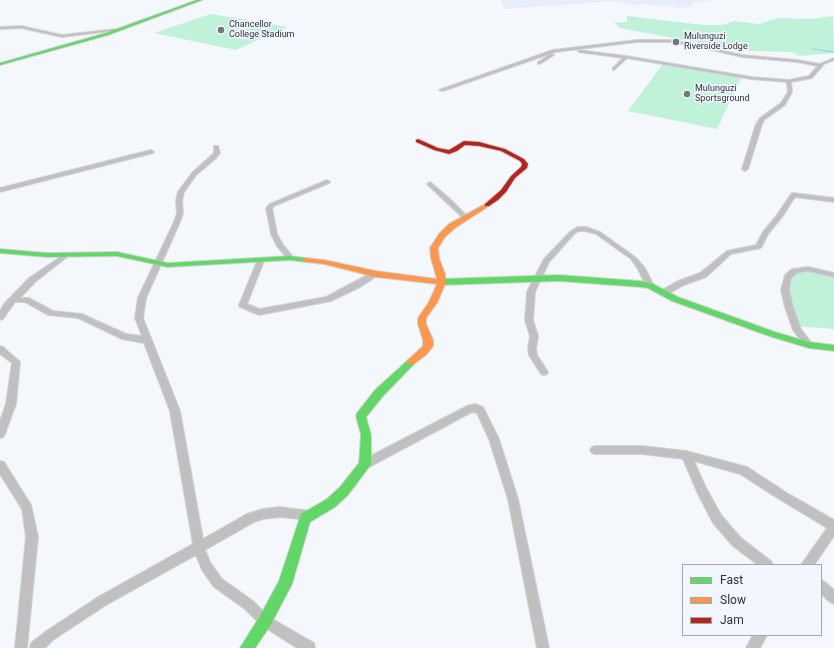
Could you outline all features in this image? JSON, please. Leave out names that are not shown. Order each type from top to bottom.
[{"type":"street","points":[[0,64],[116,30],[200,0]]},
{"type":"street","points":[[0,28],[21,27],[62,36],[116,30]]},
{"type":"street","points":[[634,37],[690,44],[742,56],[797,61],[821,65]]},
{"type":"street","points":[[441,90],[554,51],[637,41],[669,41]]},
{"type":"street","points":[[539,63],[555,54],[571,51],[626,57],[750,78],[789,81],[810,77],[821,65],[834,59]]},
{"type":"street","points":[[614,69],[626,57]]},
{"type":"street","points":[[745,169],[759,124],[762,119],[783,104],[790,92],[789,81]]},
{"type":"street","points":[[365,464],[366,435],[361,419],[362,416],[379,393],[414,359],[424,352],[428,346],[428,340],[422,324],[422,318],[432,303],[442,282],[441,274],[435,258],[434,248],[442,236],[452,226],[496,199],[504,191],[513,177],[524,168],[525,164],[522,160],[503,150],[479,144],[464,143],[455,150],[449,152],[436,149],[418,141]]},
{"type":"street","points":[[216,147],[217,153],[194,174],[181,192],[179,201],[180,213],[159,264],[142,298],[139,318],[175,411],[199,548],[206,566],[218,583],[249,605],[265,621],[309,648]]},
{"type":"street","points":[[0,190],[151,152]]},
{"type":"street","points":[[290,258],[280,246],[274,234],[269,208],[272,205],[327,182]]},
{"type":"street","points":[[430,184],[465,217]]},
{"type":"street","points":[[663,293],[681,283],[703,275],[729,252],[759,247],[765,233],[780,216],[793,195],[834,200]]},
{"type":"street","points":[[544,372],[533,355],[532,349],[534,336],[529,320],[531,292],[546,261],[573,232],[578,229],[586,229],[598,233],[633,258],[641,268],[650,286]]},
{"type":"street","points":[[0,251],[65,256],[117,254],[159,264],[260,261],[290,258],[324,262],[376,274],[442,282],[537,278],[608,281],[650,286],[707,311],[809,345],[834,348]]},
{"type":"street","points":[[0,317],[7,306],[32,280],[65,256]]},
{"type":"street","points":[[260,261],[243,305],[251,310],[259,312],[328,299],[376,274]]},
{"type":"street","points":[[809,345],[797,330],[789,307],[785,290],[788,277],[795,271],[808,269],[834,275]]},
{"type":"street","points":[[14,300],[26,300],[51,313],[79,316],[125,337],[147,340]]},
{"type":"street","points":[[0,349],[16,362],[11,404],[0,434]]},
{"type":"street","points":[[36,648],[49,636],[102,601],[251,518],[263,514],[280,512],[308,514],[331,503],[344,491],[365,464],[470,409],[475,408],[480,410],[494,439],[513,499],[543,648]]},
{"type":"street","points":[[595,450],[642,450],[686,455],[743,470],[834,526],[808,564]]},
{"type":"street","points":[[686,455],[702,491],[717,519],[737,542],[766,564]]},
{"type":"street","points":[[0,465],[27,508],[32,537],[21,648]]},
{"type":"street","points":[[247,648],[265,621],[285,584],[305,518],[308,514]]},
{"type":"street","points":[[822,587],[834,598]]},
{"type":"street","points":[[752,648],[760,636]]},
{"type":"shaded area","points":[[501,0],[717,0],[691,3],[694,5],[682,8],[644,4],[632,5],[616,1],[504,9]]},
{"type":"green space","name":"Chancellor College Stadium","points":[[211,14],[287,27],[236,50],[154,33]]},
{"type":"green space","points":[[627,16],[704,25],[722,25],[735,21],[759,24],[777,18],[811,19],[833,16],[834,53],[799,56],[792,52],[752,51],[727,48],[620,28],[614,23],[627,22]]},
{"type":"green space","name":"Mulunguzi Sportsground","points":[[663,64],[741,78],[717,129],[628,111]]},
{"type":"green space","points":[[813,271],[834,278],[834,329],[796,326],[787,288],[794,272]]},
{"type":"waterway","points":[[813,49],[834,52]]},
{"type":"traffic: fast","points":[[0,64],[107,34],[200,0]]},
{"type":"traffic: fast","points":[[0,251],[47,255],[117,254],[168,265],[290,258],[306,260]]},
{"type":"traffic: fast","points":[[441,282],[559,278],[640,284],[650,286],[675,299],[772,334],[809,345],[834,348]]},
{"type":"traffic: fast","points":[[247,648],[265,621],[285,584],[305,518],[331,503],[344,491],[365,464],[366,435],[361,416],[379,393],[411,362]]},
{"type":"traffic: slow","points":[[411,362],[424,352],[428,346],[428,340],[422,324],[422,318],[433,303],[442,282],[441,274],[435,258],[434,248],[442,236],[452,226],[487,205]]},
{"type":"traffic: slow","points":[[306,260],[324,262],[376,274],[441,282]]},
{"type":"traffic: jam","points":[[418,141],[436,149],[449,152],[455,150],[464,143],[479,144],[503,150],[522,160],[525,164],[524,168],[513,177],[504,191],[487,205]]},
{"type":"place","name":"Chancellor College Stadium","points":[[221,30]]},
{"type":"place","name":"Mulunguzi Riverside Lodge","points":[[676,42]]},
{"type":"place","name":"Mulunguzi Sportsground","points":[[687,94]]}]
